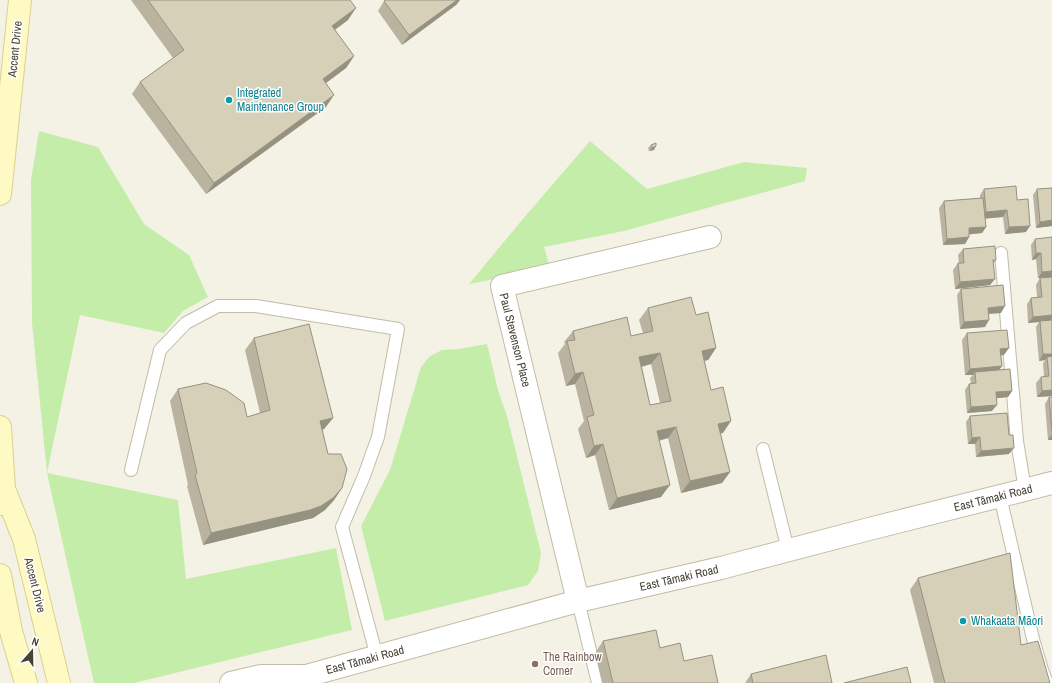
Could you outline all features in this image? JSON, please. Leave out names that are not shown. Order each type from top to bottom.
[{"type":"main road","name":"Accent Drive","points":[[0,194],[20,0]]},
{"type":"main road","name":"Accent Drive","points":[[0,427],[2,498],[24,539],[59,683]]},
{"type":"main road","points":[[0,575],[11,631],[26,683]]},
{"type":"main road","points":[[8,683],[11,677],[13,658],[11,631]]},
{"type":"street","name":"Paul Stevenson Place","points":[[578,601],[502,286],[710,237]]},
{"type":"street","name":"East Tāmaki Road","points":[[231,683],[261,676],[298,679],[578,601],[721,568],[1052,483]]},
{"type":"lane","points":[[1001,253],[1017,441],[1025,490]]},
{"type":"lane","points":[[131,470],[160,350],[186,323],[218,306],[256,306],[398,329],[378,437],[364,476],[342,527],[377,656]]},
{"type":"lane","points":[[763,449],[788,550]]},
{"type":"lane","points":[[1000,496],[1033,639],[1042,670],[1048,683]]},
{"type":"lane","points":[[578,601],[598,683]]},
{"type":"green space","points":[[39,131],[98,147],[144,224],[189,255],[208,297],[183,311],[164,333],[80,315],[47,473],[32,323],[31,180]]},
{"type":"green space","points":[[590,141],[647,189],[744,162],[807,168],[805,181],[624,231],[544,247],[550,268],[469,284]]},
{"type":"green space","points":[[487,344],[498,390],[507,416],[541,553],[538,571],[528,585],[385,621],[361,526],[390,470],[421,367],[430,356],[442,350]]},
{"type":"green space","points":[[47,473],[178,500],[186,579],[336,548],[352,630],[134,683],[94,683]]},
{"type":"building","name":"Integrated Maintenance Group","points":[[148,0],[350,0],[356,8],[332,26],[354,56],[323,79],[334,95],[214,183],[140,82],[184,50]]},
{"type":"building","points":[[457,0],[409,35],[384,1]]},
{"type":"building","points":[[656,143],[656,146],[652,148],[651,145]]},
{"type":"building","points":[[1016,186],[1017,200],[1028,199],[1030,226],[1009,227],[1007,210],[986,212],[984,189]]},
{"type":"building","points":[[1052,188],[1052,220],[1040,222],[1037,189]]},
{"type":"building","points":[[983,198],[986,227],[969,228],[969,237],[947,239],[944,201]]},
{"type":"building","points":[[1052,237],[1052,271],[1042,272],[1041,253],[1036,253],[1035,239]]},
{"type":"building","points":[[995,246],[996,260],[993,260],[995,279],[960,282],[958,263],[964,263],[963,249]]},
{"type":"building","points":[[1052,277],[1052,315],[1033,317],[1031,298],[1042,297],[1040,278]]},
{"type":"building","points":[[1003,285],[1005,306],[988,308],[989,320],[964,322],[961,289]]},
{"type":"building","points":[[691,297],[696,315],[708,312],[716,348],[702,351],[711,390],[723,387],[731,421],[718,424],[730,472],[690,481],[676,427],[657,431],[670,485],[617,498],[603,444],[594,446],[587,417],[594,415],[583,372],[575,374],[567,341],[575,340],[573,331],[627,317],[631,336],[653,331],[648,308]],"holes":[[[660,353],[671,401],[650,405],[639,357]]]},
{"type":"building","points":[[1052,320],[1052,354],[1043,354],[1040,321]]},
{"type":"building","points":[[309,324],[333,418],[320,421],[328,454],[341,454],[347,469],[342,488],[333,498],[321,506],[310,510],[211,533],[195,475],[197,473],[178,389],[206,383],[226,390],[244,403],[247,417],[270,410],[254,338]]},
{"type":"building","points":[[1007,330],[1009,348],[1000,349],[1002,366],[970,369],[967,333]]},
{"type":"building","points":[[1052,356],[1052,390],[1042,391],[1041,377],[1049,376],[1047,357]]},
{"type":"building","points":[[1010,369],[1012,391],[996,392],[997,405],[971,407],[969,384],[976,383],[975,372]]},
{"type":"building","points":[[1049,397],[1052,397],[1052,431]]},
{"type":"building","points":[[1007,413],[1009,435],[1013,435],[1014,448],[981,451],[980,437],[972,438],[970,416]]},
{"type":"building","name":"Whakaata Māori","points":[[1010,553],[1021,645],[1038,641],[1050,683],[945,683],[918,578]]},
{"type":"building","points":[[656,630],[660,648],[680,643],[684,661],[712,655],[718,683],[613,683],[603,641]]},
{"type":"building","points":[[826,655],[832,683],[753,683],[751,674]]},
{"type":"building","points":[[907,667],[911,683],[844,683]]},
{"type":"place","name":"Integrated Maintenance Group","points":[[229,100]]},
{"type":"place","name":"Whakaata Māori","points":[[963,621]]},
{"type":"place","name":"The Rainbow Corner","points":[[535,664]]}]
